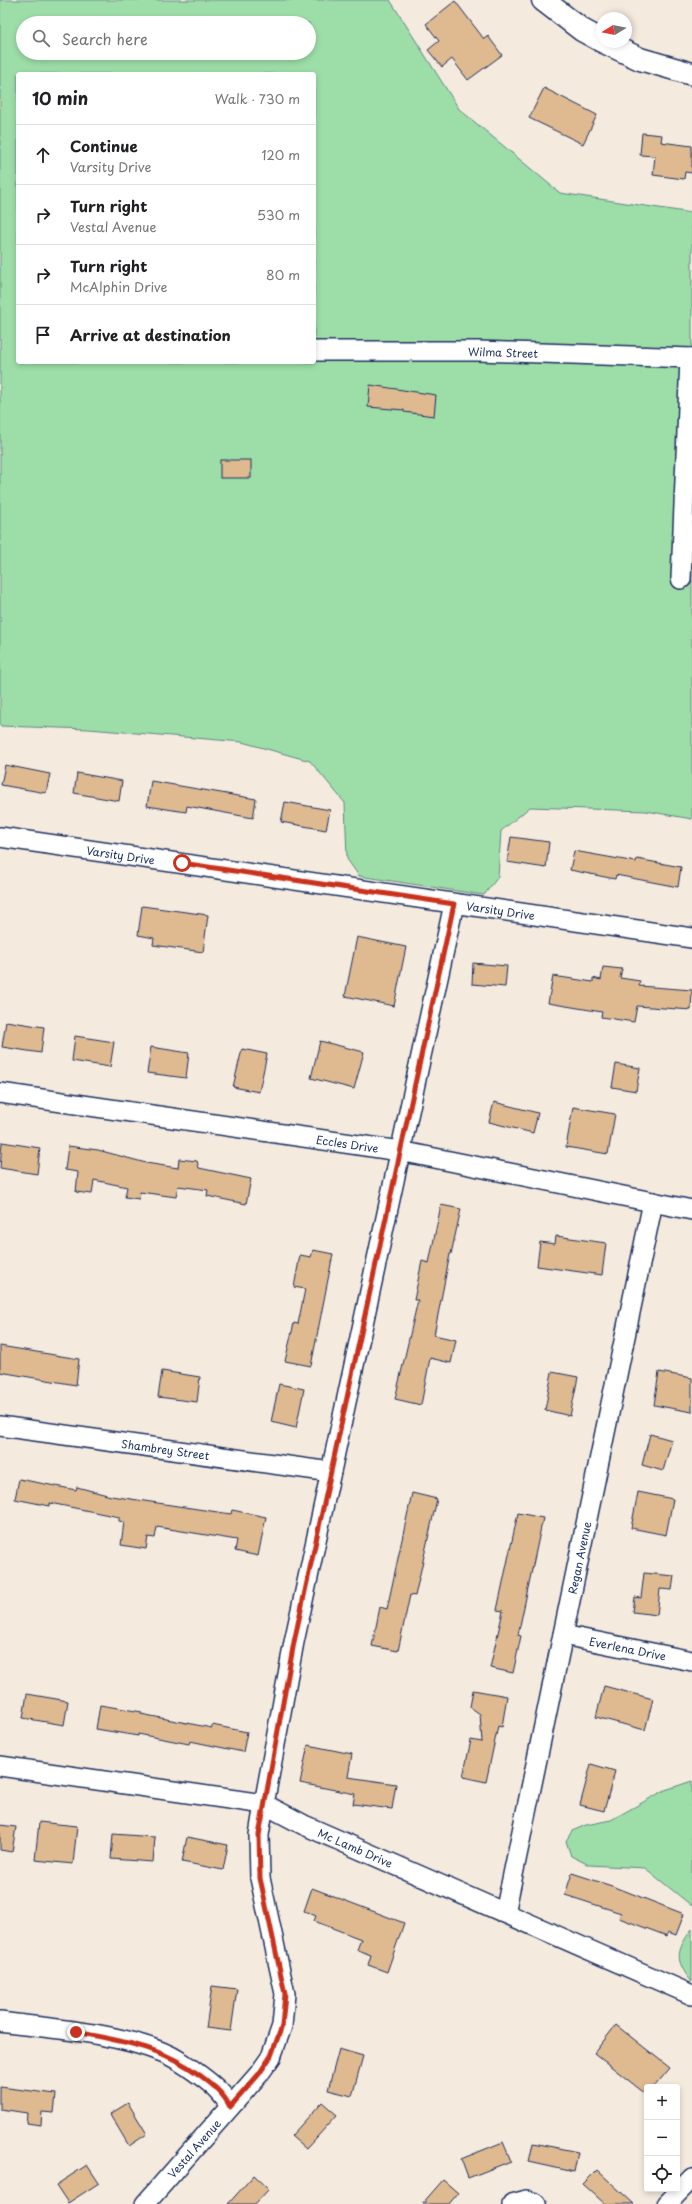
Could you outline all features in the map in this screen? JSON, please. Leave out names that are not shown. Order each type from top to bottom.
[{"type":"street","points":[[543,0],[582,30],[596,37]]},
{"type":"street","points":[[617,48],[640,59],[692,74]]},
{"type":"street","name":"Wilma Street","points":[[316,351],[478,351],[691,358]]},
{"type":"street","points":[[681,579],[691,358]]},
{"type":"street","name":"Varsity Drive","points":[[0,837],[692,938]]},
{"type":"street","name":"Vestal Avenue","points":[[145,2204],[259,2074],[271,2056],[282,2026],[285,1994],[282,1973],[268,1921],[260,1878],[259,1835],[294,1642],[454,904]]},
{"type":"street","name":"Eccles Drive","points":[[0,1093],[400,1151],[692,1210]]},
{"type":"street","name":"Regan Avenue","points":[[505,1913],[653,1202]]},
{"type":"street","name":"Shambrey Street","points":[[0,1426],[331,1472]]},
{"type":"street","name":"Everlena Drive","points":[[563,1635],[692,1661]]},
{"type":"street","name":"Mc Lamb Drive","points":[[0,1766],[264,1804],[304,1825],[692,1995]]},
{"type":"street","points":[[0,2022],[76,2032],[143,2046],[164,2053],[183,2063],[209,2082],[225,2097],[230,2107]]},
{"type":"street","points":[[667,2204],[692,2178]]},
{"type":"street","points":[[512,2204],[527,2200],[537,2204]]},
{"type":"green space","points":[[0,0],[390,0],[459,109],[560,193],[692,213],[692,819],[646,811],[530,807],[501,831],[498,877],[484,895],[359,876],[347,859],[345,803],[310,761],[242,742],[89,729],[0,726]]},
{"type":"green space","points":[[692,1781],[692,1906],[645,1868],[589,1865],[571,1856],[566,1841],[572,1831],[586,1825],[611,1820],[665,1790]]},
{"type":"green space","points":[[692,1929],[692,1982],[682,1968],[679,1956],[683,1943]]},
{"type":"building","points":[[455,1],[484,39],[488,36],[502,55],[468,80],[452,59],[442,67],[428,50],[439,41],[426,24]]},
{"type":"building","points":[[544,88],[597,115],[583,144],[529,118]]},
{"type":"building","points":[[642,133],[662,135],[661,142],[692,146],[692,173],[685,172],[684,179],[653,175],[655,156],[640,155]]},
{"type":"building","points":[[370,385],[436,395],[434,416],[404,412],[404,410],[368,407]]},
{"type":"building","points":[[220,460],[251,460],[251,478],[220,478]]},
{"type":"building","points":[[5,765],[50,774],[46,793],[1,785]]},
{"type":"building","points":[[77,773],[122,781],[119,801],[74,793]]},
{"type":"building","points":[[151,781],[256,799],[253,818],[187,806],[186,812],[147,806]]},
{"type":"building","points":[[285,802],[330,810],[326,830],[281,822]]},
{"type":"building","points":[[511,837],[549,842],[546,868],[507,862]]},
{"type":"building","points":[[574,851],[636,862],[637,859],[681,867],[678,887],[616,875],[615,879],[570,870]]},
{"type":"building","points":[[142,906],[208,915],[203,952],[153,945],[154,938],[138,935]]},
{"type":"building","points":[[357,937],[406,947],[394,1006],[345,996]]},
{"type":"building","points":[[473,963],[507,966],[505,987],[472,984]]},
{"type":"building","points":[[603,967],[622,969],[620,978],[640,981],[639,986],[692,990],[691,1010],[637,1006],[634,1022],[601,1017],[602,1012],[548,1003],[553,976],[593,982],[593,978],[601,980]]},
{"type":"building","points":[[6,1021],[44,1027],[41,1053],[2,1047]]},
{"type":"building","points":[[75,1036],[114,1042],[110,1067],[72,1061]]},
{"type":"building","points":[[320,1041],[364,1052],[354,1089],[311,1078]]},
{"type":"building","points":[[151,1047],[189,1053],[186,1078],[147,1073]]},
{"type":"building","points":[[242,1049],[267,1054],[259,1092],[233,1087]]},
{"type":"building","points":[[616,1064],[640,1068],[636,1091],[612,1087]]},
{"type":"building","points":[[494,1102],[538,1113],[533,1133],[489,1122]]},
{"type":"building","points":[[573,1107],[615,1114],[608,1154],[566,1147]]},
{"type":"building","points":[[2,1142],[40,1148],[37,1174],[0,1168]]},
{"type":"building","points":[[68,1146],[98,1150],[146,1163],[178,1168],[179,1159],[197,1161],[199,1168],[251,1179],[246,1204],[207,1196],[208,1190],[178,1186],[176,1197],[140,1192],[139,1199],[125,1197],[127,1187],[94,1180],[92,1194],[76,1192],[78,1172],[65,1170]]},
{"type":"building","points":[[441,1205],[461,1209],[450,1254],[434,1335],[456,1340],[451,1363],[430,1358],[421,1405],[395,1399],[418,1300],[414,1300],[422,1261],[429,1263]]},
{"type":"building","points":[[556,1236],[606,1243],[602,1275],[537,1266],[540,1242],[555,1244]]},
{"type":"building","points":[[313,1250],[333,1254],[311,1366],[285,1361],[294,1323],[298,1324],[305,1289],[294,1287],[300,1255],[311,1257]]},
{"type":"building","points":[[0,1346],[79,1359],[76,1385],[0,1372]]},
{"type":"building","points":[[162,1371],[200,1377],[197,1402],[158,1397]]},
{"type":"building","points":[[552,1372],[578,1377],[570,1416],[545,1410]]},
{"type":"building","points":[[659,1372],[692,1378],[692,1412],[654,1405]]},
{"type":"building","points":[[279,1384],[304,1389],[296,1428],[271,1422]]},
{"type":"building","points":[[650,1434],[672,1440],[663,1471],[642,1465]]},
{"type":"building","points":[[19,1479],[76,1490],[77,1487],[111,1496],[231,1514],[232,1510],[266,1517],[258,1556],[235,1551],[237,1540],[157,1527],[155,1538],[148,1537],[146,1549],[121,1545],[124,1522],[119,1521],[119,1517],[50,1503],[50,1506],[15,1499]]},
{"type":"building","points":[[638,1492],[673,1499],[666,1535],[631,1528]]},
{"type":"building","points":[[412,1493],[437,1499],[415,1596],[410,1595],[398,1651],[372,1646],[380,1607],[387,1609]]},
{"type":"building","points":[[518,1513],[543,1518],[518,1635],[521,1636],[513,1673],[490,1668],[503,1611],[497,1610]]},
{"type":"building","points":[[644,1573],[674,1576],[672,1590],[660,1589],[657,1615],[633,1612],[635,1597],[641,1598]]},
{"type":"building","points":[[604,1686],[653,1699],[645,1730],[596,1717]]},
{"type":"building","points":[[473,1690],[507,1696],[502,1727],[498,1726],[486,1782],[463,1777],[471,1740],[482,1742],[480,1714],[470,1707]]},
{"type":"building","points":[[27,1694],[68,1701],[64,1725],[23,1718]]},
{"type":"building","points":[[100,1705],[142,1712],[141,1714],[212,1728],[212,1725],[247,1732],[243,1752],[190,1741],[189,1744],[138,1734],[138,1736],[96,1729]]},
{"type":"building","points":[[308,1745],[352,1754],[348,1777],[396,1784],[392,1809],[353,1804],[355,1794],[300,1783]]},
{"type":"building","points":[[591,1764],[615,1771],[604,1811],[580,1805]]},
{"type":"building","points":[[39,1822],[77,1826],[73,1864],[35,1860]]},
{"type":"building","points":[[0,1825],[16,1827],[12,1852],[0,1850]]},
{"type":"building","points":[[113,1834],[155,1837],[153,1862],[111,1859]]},
{"type":"building","points":[[187,1837],[228,1845],[223,1870],[182,1862]]},
{"type":"building","points":[[572,1873],[615,1887],[684,1914],[676,1935],[668,1932],[667,1936],[619,1918],[621,1913],[565,1895]]},
{"type":"building","points":[[312,1888],[404,1923],[387,1972],[368,1965],[371,1955],[357,1950],[361,1939],[314,1921],[316,1916],[304,1911]]},
{"type":"building","points":[[212,1986],[237,1989],[231,2031],[206,2028]]},
{"type":"building","points":[[616,2025],[670,2068],[657,2084],[644,2084],[644,2093],[594,2053]]},
{"type":"building","points":[[339,2049],[363,2056],[352,2096],[328,2090]]},
{"type":"building","points":[[0,2087],[56,2094],[54,2113],[42,2112],[41,2125],[26,2123],[27,2113],[0,2109]]},
{"type":"building","points":[[322,2102],[337,2115],[306,2149],[291,2136]]},
{"type":"building","points":[[128,2103],[147,2134],[129,2146],[110,2114]]},
{"type":"building","points":[[503,2142],[511,2161],[468,2178],[461,2159]]},
{"type":"building","points":[[533,2143],[578,2152],[574,2172],[529,2162]]},
{"type":"building","points":[[87,2165],[99,2183],[68,2203],[56,2185]]},
{"type":"building","points":[[597,2170],[634,2204],[605,2204],[583,2184]]},
{"type":"building","points":[[254,2175],[269,2189],[255,2204],[228,2204]]},
{"type":"building","points":[[443,2180],[458,2193],[449,2204],[422,2204]]},
{"type":"route","points":[[76,2032],[143,2046],[164,2053],[183,2063],[209,2082],[225,2097],[230,2107],[259,2074],[276,2047],[284,2016],[285,1994],[282,1973],[268,1921],[260,1878],[259,1835],[294,1642],[454,904],[182,863]]}]
